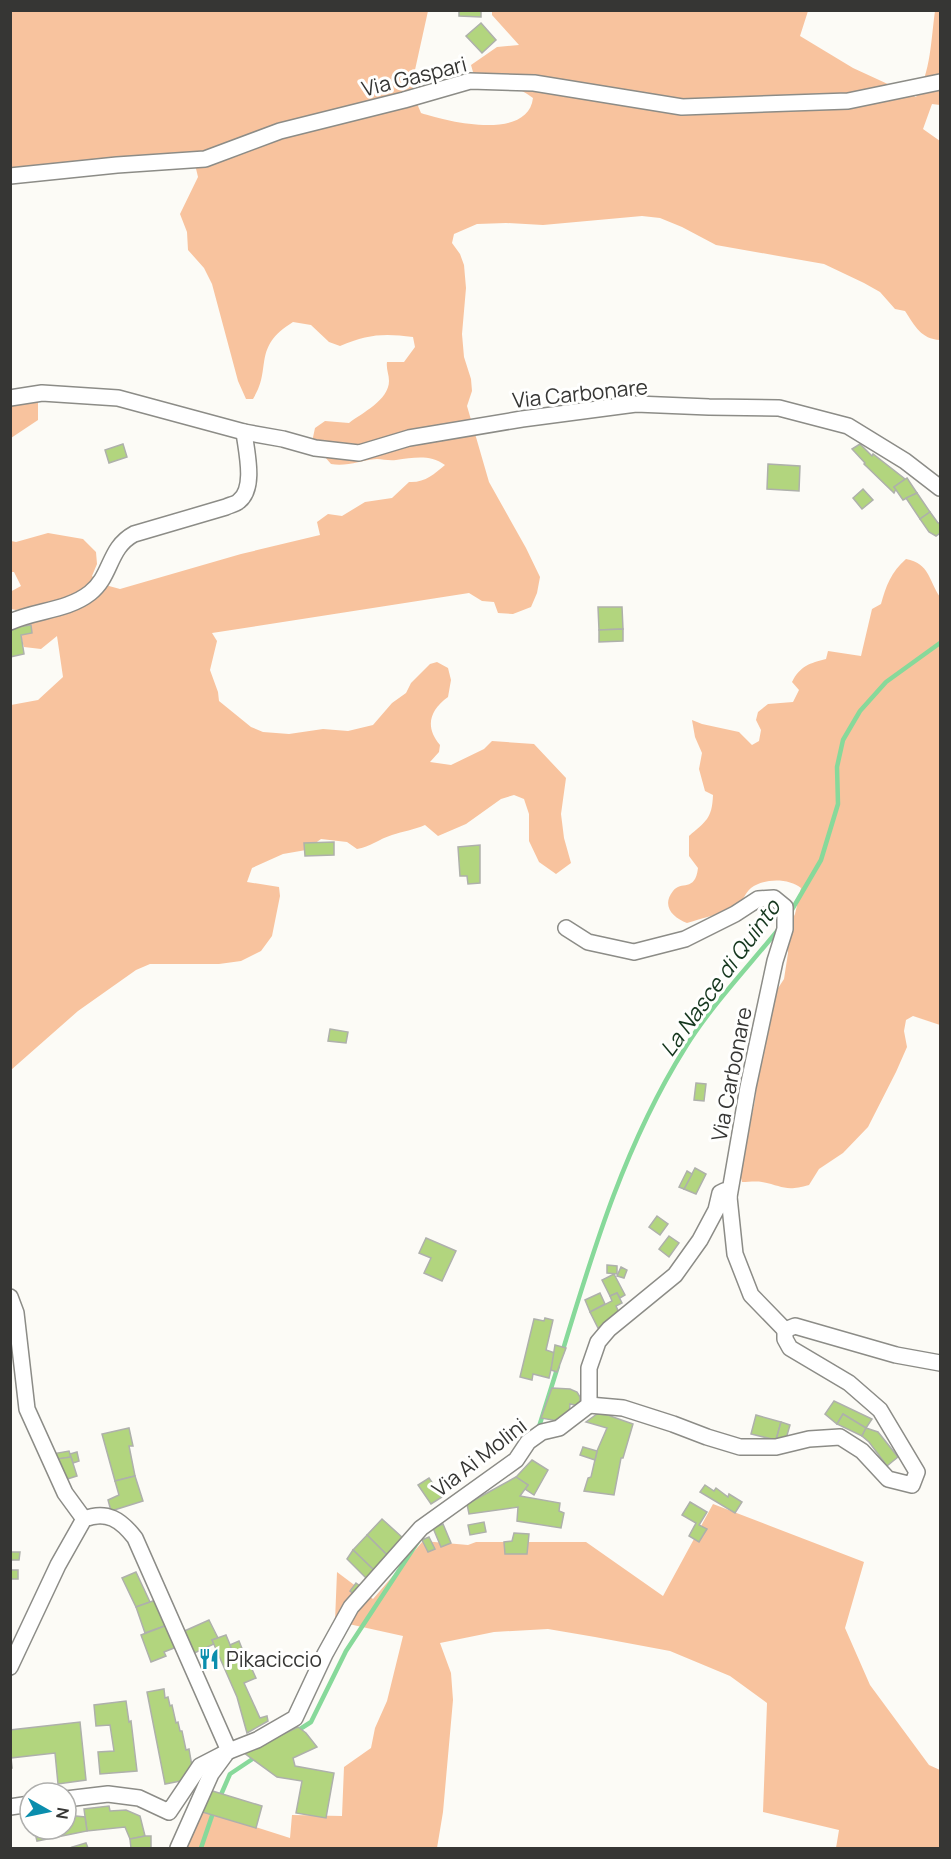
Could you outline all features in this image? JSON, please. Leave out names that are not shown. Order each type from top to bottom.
[{"type":"street","name":"Via Gaspari","points":[[10,176],[205,159],[280,131],[470,81],[564,87],[682,107],[848,101],[940,82]]},
{"type":"street","name":"Via Carbonare","points":[[10,398],[42,393],[118,398],[244,432],[315,448],[359,453],[409,438],[522,419],[636,404],[779,408],[848,426],[904,461],[940,488]]},
{"type":"street","points":[[10,622],[62,607],[92,592],[102,580],[114,551],[123,540],[134,534],[226,507],[241,500],[250,473],[244,432]]},
{"type":"street","name":"Via Carbonare","points":[[566,928],[588,942],[634,952],[685,939],[735,914],[758,899],[774,898],[785,907],[785,929],[775,961],[748,1088],[729,1197],[735,1254],[751,1295],[785,1330],[785,1339],[790,1348],[849,1383],[880,1410],[917,1472],[912,1485],[888,1479],[862,1451],[840,1437],[809,1438],[776,1447],[740,1447],[623,1408],[589,1405]]},
{"type":"street","points":[[589,1405],[589,1368],[598,1342],[609,1329],[675,1275],[700,1240],[716,1210],[720,1192],[724,1191],[729,1197]]},
{"type":"street","points":[[10,1297],[16,1313],[27,1409],[65,1493],[84,1519]]},
{"type":"street","points":[[785,1330],[795,1326],[896,1355],[940,1363]]},
{"type":"street","name":"Via Ai Molini","points":[[78,1798],[108,1794],[139,1798],[169,1812],[200,1766],[257,1740],[295,1718],[325,1654],[351,1607],[421,1528],[516,1460],[528,1442],[542,1432],[559,1428],[589,1405]]},
{"type":"street","points":[[10,1666],[58,1565],[84,1519],[101,1515],[123,1523],[135,1538],[229,1751],[211,1774],[178,1848]]},
{"type":"shaded area","points":[[11,11],[428,11],[413,79],[413,94],[421,113],[467,124],[485,125],[517,120],[528,111],[533,98],[513,87],[475,79],[471,65],[497,47],[519,45],[492,15],[492,11],[808,11],[800,36],[853,68],[916,97],[928,66],[935,11],[940,11],[940,105],[932,104],[923,129],[940,141],[940,340],[923,334],[915,327],[905,311],[895,309],[880,292],[824,264],[716,245],[660,218],[642,216],[543,225],[477,224],[454,234],[452,243],[464,265],[466,288],[462,334],[464,357],[472,391],[467,406],[489,482],[540,577],[531,607],[513,614],[498,613],[494,602],[482,601],[469,593],[212,633],[217,641],[210,670],[219,701],[251,727],[263,732],[289,734],[323,729],[348,731],[373,725],[392,703],[406,693],[411,683],[430,664],[437,662],[448,668],[451,680],[448,697],[437,708],[431,720],[432,732],[440,745],[439,752],[430,762],[451,765],[484,749],[492,741],[534,744],[566,778],[561,814],[564,838],[571,863],[556,874],[539,862],[529,841],[529,814],[524,799],[514,795],[501,799],[466,824],[438,836],[425,825],[357,849],[347,842],[321,839],[306,850],[283,854],[252,868],[247,882],[279,887],[280,896],[272,936],[261,951],[241,961],[219,964],[150,964],[136,970],[78,1011],[11,1070],[11,705],[38,700],[63,677],[57,636],[41,649],[24,647],[22,633],[35,614],[28,607],[11,609],[10,592],[21,586],[14,572],[11,572],[11,541],[16,542],[48,533],[83,539],[96,552],[97,564],[92,576],[98,583],[120,589],[241,554],[320,535],[317,522],[328,514],[342,516],[365,502],[392,498],[409,482],[425,479],[445,465],[433,459],[421,458],[377,459],[343,465],[331,464],[312,442],[315,428],[325,421],[349,423],[380,400],[388,388],[387,362],[404,362],[415,347],[413,337],[376,336],[340,346],[329,342],[311,325],[293,322],[272,341],[267,350],[259,388],[253,399],[246,399],[238,381],[212,284],[204,268],[188,250],[187,232],[180,214],[198,177],[193,156],[11,175]]},
{"type":"shaded area","points":[[11,394],[38,399],[38,420],[11,438]]},
{"type":"shaded area","points":[[906,559],[924,568],[940,597],[940,1025],[913,1016],[906,1020],[904,1031],[907,1047],[868,1127],[843,1153],[819,1169],[809,1185],[784,1188],[762,1182],[742,1182],[741,1156],[755,1102],[754,1076],[771,999],[784,979],[788,953],[786,932],[795,914],[801,888],[790,882],[776,880],[763,882],[751,888],[736,906],[687,923],[670,911],[668,902],[673,891],[691,883],[696,876],[698,868],[689,856],[689,836],[707,819],[713,795],[705,791],[699,769],[702,753],[695,737],[692,720],[739,732],[752,745],[759,741],[761,730],[756,720],[758,712],[768,704],[793,702],[799,690],[792,682],[802,669],[826,659],[828,651],[861,656],[872,609],[881,604],[896,569]]},
{"type":"shaded area","points":[[713,1504],[864,1562],[845,1628],[870,1685],[929,1765],[940,1770],[940,1848],[836,1848],[839,1830],[763,1812],[767,1703],[730,1676],[670,1651],[548,1629],[494,1632],[440,1643],[451,1673],[453,1700],[443,1812],[437,1848],[186,1848],[203,1810],[290,1838],[292,1815],[342,1816],[344,1767],[371,1748],[375,1728],[387,1701],[403,1636],[335,1621],[337,1572],[373,1599],[423,1541],[468,1545],[476,1542],[586,1542],[663,1596]]},
{"type":"building","points":[[459,10],[481,10],[481,17],[459,16]]},
{"type":"building","points":[[481,23],[496,40],[482,53],[466,36]]},
{"type":"building","points":[[123,444],[127,457],[109,463],[105,450]]},
{"type":"building","points":[[860,444],[872,456],[873,454],[905,479],[894,487],[896,489],[894,493],[852,449]]},
{"type":"building","points":[[768,464],[800,466],[799,491],[767,489]]},
{"type":"building","points":[[907,478],[917,493],[903,500],[894,487]]},
{"type":"building","points":[[863,489],[873,500],[862,509],[853,498]]},
{"type":"building","points":[[917,493],[930,512],[920,519],[906,498]]},
{"type":"building","points":[[930,512],[940,523],[940,533],[936,536],[929,532],[920,519]]},
{"type":"building","points":[[598,607],[622,607],[623,629],[599,630]]},
{"type":"building","points":[[31,625],[32,633],[21,635],[24,654],[10,657],[10,628]]},
{"type":"building","points":[[623,629],[623,641],[599,642],[599,630]]},
{"type":"building","points":[[334,842],[334,855],[305,856],[304,843]]},
{"type":"building","points":[[480,845],[480,883],[468,884],[467,876],[460,876],[458,847]]},
{"type":"building","points":[[330,1029],[348,1032],[346,1043],[328,1041]]},
{"type":"building","points":[[696,1083],[706,1084],[704,1101],[694,1100]]},
{"type":"building","points":[[695,1168],[706,1174],[696,1194],[684,1189]]},
{"type":"building","points":[[687,1171],[692,1174],[684,1189],[679,1187]]},
{"type":"building","points":[[657,1216],[668,1224],[660,1235],[649,1227]]},
{"type":"building","points":[[669,1236],[679,1243],[669,1257],[659,1249]]},
{"type":"building","points":[[426,1238],[456,1251],[442,1281],[424,1273],[431,1258],[419,1253]]},
{"type":"building","points":[[607,1265],[617,1266],[617,1274],[607,1273]]},
{"type":"building","points":[[621,1267],[627,1270],[624,1278],[617,1276]]},
{"type":"building","points":[[614,1274],[625,1295],[620,1298],[617,1293],[610,1296],[602,1280]]},
{"type":"building","points":[[600,1293],[605,1304],[590,1312],[585,1300]]},
{"type":"building","points":[[617,1293],[622,1303],[616,1306],[621,1317],[598,1328],[590,1312],[612,1301],[610,1296]]},
{"type":"building","points":[[545,1318],[553,1320],[546,1350],[555,1353],[549,1378],[533,1374],[532,1380],[520,1377],[534,1319],[544,1321]]},
{"type":"building","points":[[555,1345],[566,1348],[557,1372],[551,1370]]},
{"type":"building","points":[[552,1388],[570,1389],[577,1392],[580,1397],[580,1406],[570,1404],[569,1417],[558,1421],[541,1418]]},
{"type":"building","points":[[834,1401],[872,1419],[866,1428],[843,1414],[837,1424],[825,1414]]},
{"type":"building","points":[[597,1414],[610,1415],[633,1424],[623,1458],[621,1458],[614,1495],[584,1491],[607,1428],[586,1422]]},
{"type":"building","points":[[843,1414],[866,1428],[862,1436],[837,1424]]},
{"type":"building","points":[[756,1415],[781,1422],[776,1440],[751,1434]]},
{"type":"building","points":[[781,1422],[790,1425],[785,1442],[776,1440]]},
{"type":"building","points":[[129,1428],[133,1446],[129,1446],[135,1476],[115,1481],[102,1434]]},
{"type":"building","points":[[866,1428],[878,1432],[898,1457],[887,1466],[862,1436]]},
{"type":"building","points":[[583,1447],[597,1451],[595,1460],[580,1455]]},
{"type":"building","points":[[69,1451],[71,1457],[53,1460],[52,1454]]},
{"type":"building","points":[[77,1452],[79,1461],[73,1463],[70,1454]]},
{"type":"building","points":[[71,1457],[77,1476],[64,1480],[56,1459]]},
{"type":"building","points":[[532,1460],[548,1470],[534,1495],[525,1489],[528,1485],[516,1477]]},
{"type":"building","points":[[135,1476],[143,1501],[111,1511],[108,1500],[119,1495],[115,1481]]},
{"type":"building","points":[[516,1477],[528,1485],[520,1496],[560,1503],[559,1511],[564,1513],[561,1528],[517,1521],[518,1507],[469,1514],[467,1504]]},
{"type":"building","points":[[429,1478],[442,1497],[431,1504],[418,1485]]},
{"type":"building","points":[[705,1485],[714,1491],[716,1488],[728,1497],[729,1494],[742,1502],[735,1513],[700,1492]]},
{"type":"building","points":[[690,1502],[707,1512],[699,1525],[707,1529],[699,1542],[689,1536],[696,1523],[682,1515]]},
{"type":"building","points":[[382,1519],[403,1538],[389,1557],[367,1535]]},
{"type":"building","points":[[484,1522],[486,1532],[470,1535],[468,1525]]},
{"type":"building","points":[[443,1524],[451,1543],[441,1547],[433,1528]]},
{"type":"building","points":[[514,1533],[529,1534],[527,1554],[505,1554],[504,1542],[512,1541]]},
{"type":"building","points":[[367,1535],[389,1557],[377,1573],[353,1550]]},
{"type":"building","points":[[429,1537],[435,1549],[428,1552],[422,1540]]},
{"type":"building","points":[[353,1550],[377,1573],[369,1581],[347,1559]]},
{"type":"building","points":[[10,1552],[20,1552],[19,1560],[10,1560]]},
{"type":"building","points":[[10,1570],[18,1570],[18,1579],[10,1579]]},
{"type":"building","points":[[136,1572],[150,1602],[136,1607],[122,1578]]},
{"type":"building","points":[[356,1583],[364,1589],[358,1597],[350,1591]]},
{"type":"building","points":[[164,1597],[170,1624],[145,1633],[136,1607]]},
{"type":"building","points":[[209,1620],[218,1638],[212,1640],[214,1644],[190,1655],[180,1633]]},
{"type":"building","points":[[170,1624],[179,1646],[164,1652],[166,1656],[151,1662],[141,1635]]},
{"type":"building","points":[[226,1635],[236,1659],[245,1656],[250,1665],[256,1678],[244,1683],[260,1718],[267,1716],[268,1721],[247,1733],[237,1697],[212,1640]]},
{"type":"building","points":[[239,1641],[245,1656],[236,1659],[230,1645]]},
{"type":"building","points":[[164,1689],[165,1698],[168,1697],[176,1723],[178,1722],[180,1731],[182,1731],[186,1750],[189,1749],[193,1772],[185,1774],[186,1780],[165,1784],[147,1692]]},
{"type":"building","points":[[126,1701],[129,1722],[131,1721],[137,1771],[100,1774],[98,1752],[114,1751],[110,1725],[96,1726],[94,1705]]},
{"type":"building","points":[[80,1722],[86,1780],[58,1781],[55,1753],[11,1758],[12,1768],[10,1768],[10,1730]]},
{"type":"building","points":[[298,1727],[317,1747],[293,1758],[295,1766],[334,1773],[326,1818],[296,1813],[302,1781],[277,1777],[244,1753]]},
{"type":"building","points":[[206,1789],[262,1806],[256,1828],[199,1811]]},
{"type":"building","points":[[109,1806],[110,1811],[126,1810],[140,1816],[145,1836],[130,1839],[125,1827],[87,1831],[84,1809]]},
{"type":"building","points":[[78,1816],[85,1817],[87,1831],[78,1833]]},
{"type":"building","points":[[151,1836],[151,1848],[131,1848],[130,1839]]},
{"type":"building","points":[[86,1843],[88,1848],[72,1847]]},
{"type":"waterway","name":"La Nasce di Quinto","points":[[790,913],[821,860],[838,804],[837,767],[843,740],[860,711],[886,682],[940,643]]},
{"type":"waterway","name":"La Nasce di Quinto","points":[[562,1353],[599,1235],[645,1120],[685,1048],[706,1017],[778,930]]},
{"type":"waterway","name":"La Nasce di Quinto","points":[[538,1430],[558,1366]]},
{"type":"waterway","name":"La Nasce di Quinto","points":[[297,1731],[311,1722],[346,1651],[419,1540]]},
{"type":"waterway","name":"La Nasce di Quinto","points":[[220,1797],[230,1774],[257,1756]]},
{"type":"waterway","name":"La Nasce di Quinto","points":[[201,1848],[214,1810]]},
{"type":"place","name":"Pikaciccio","points":[[209,1659]]}]
